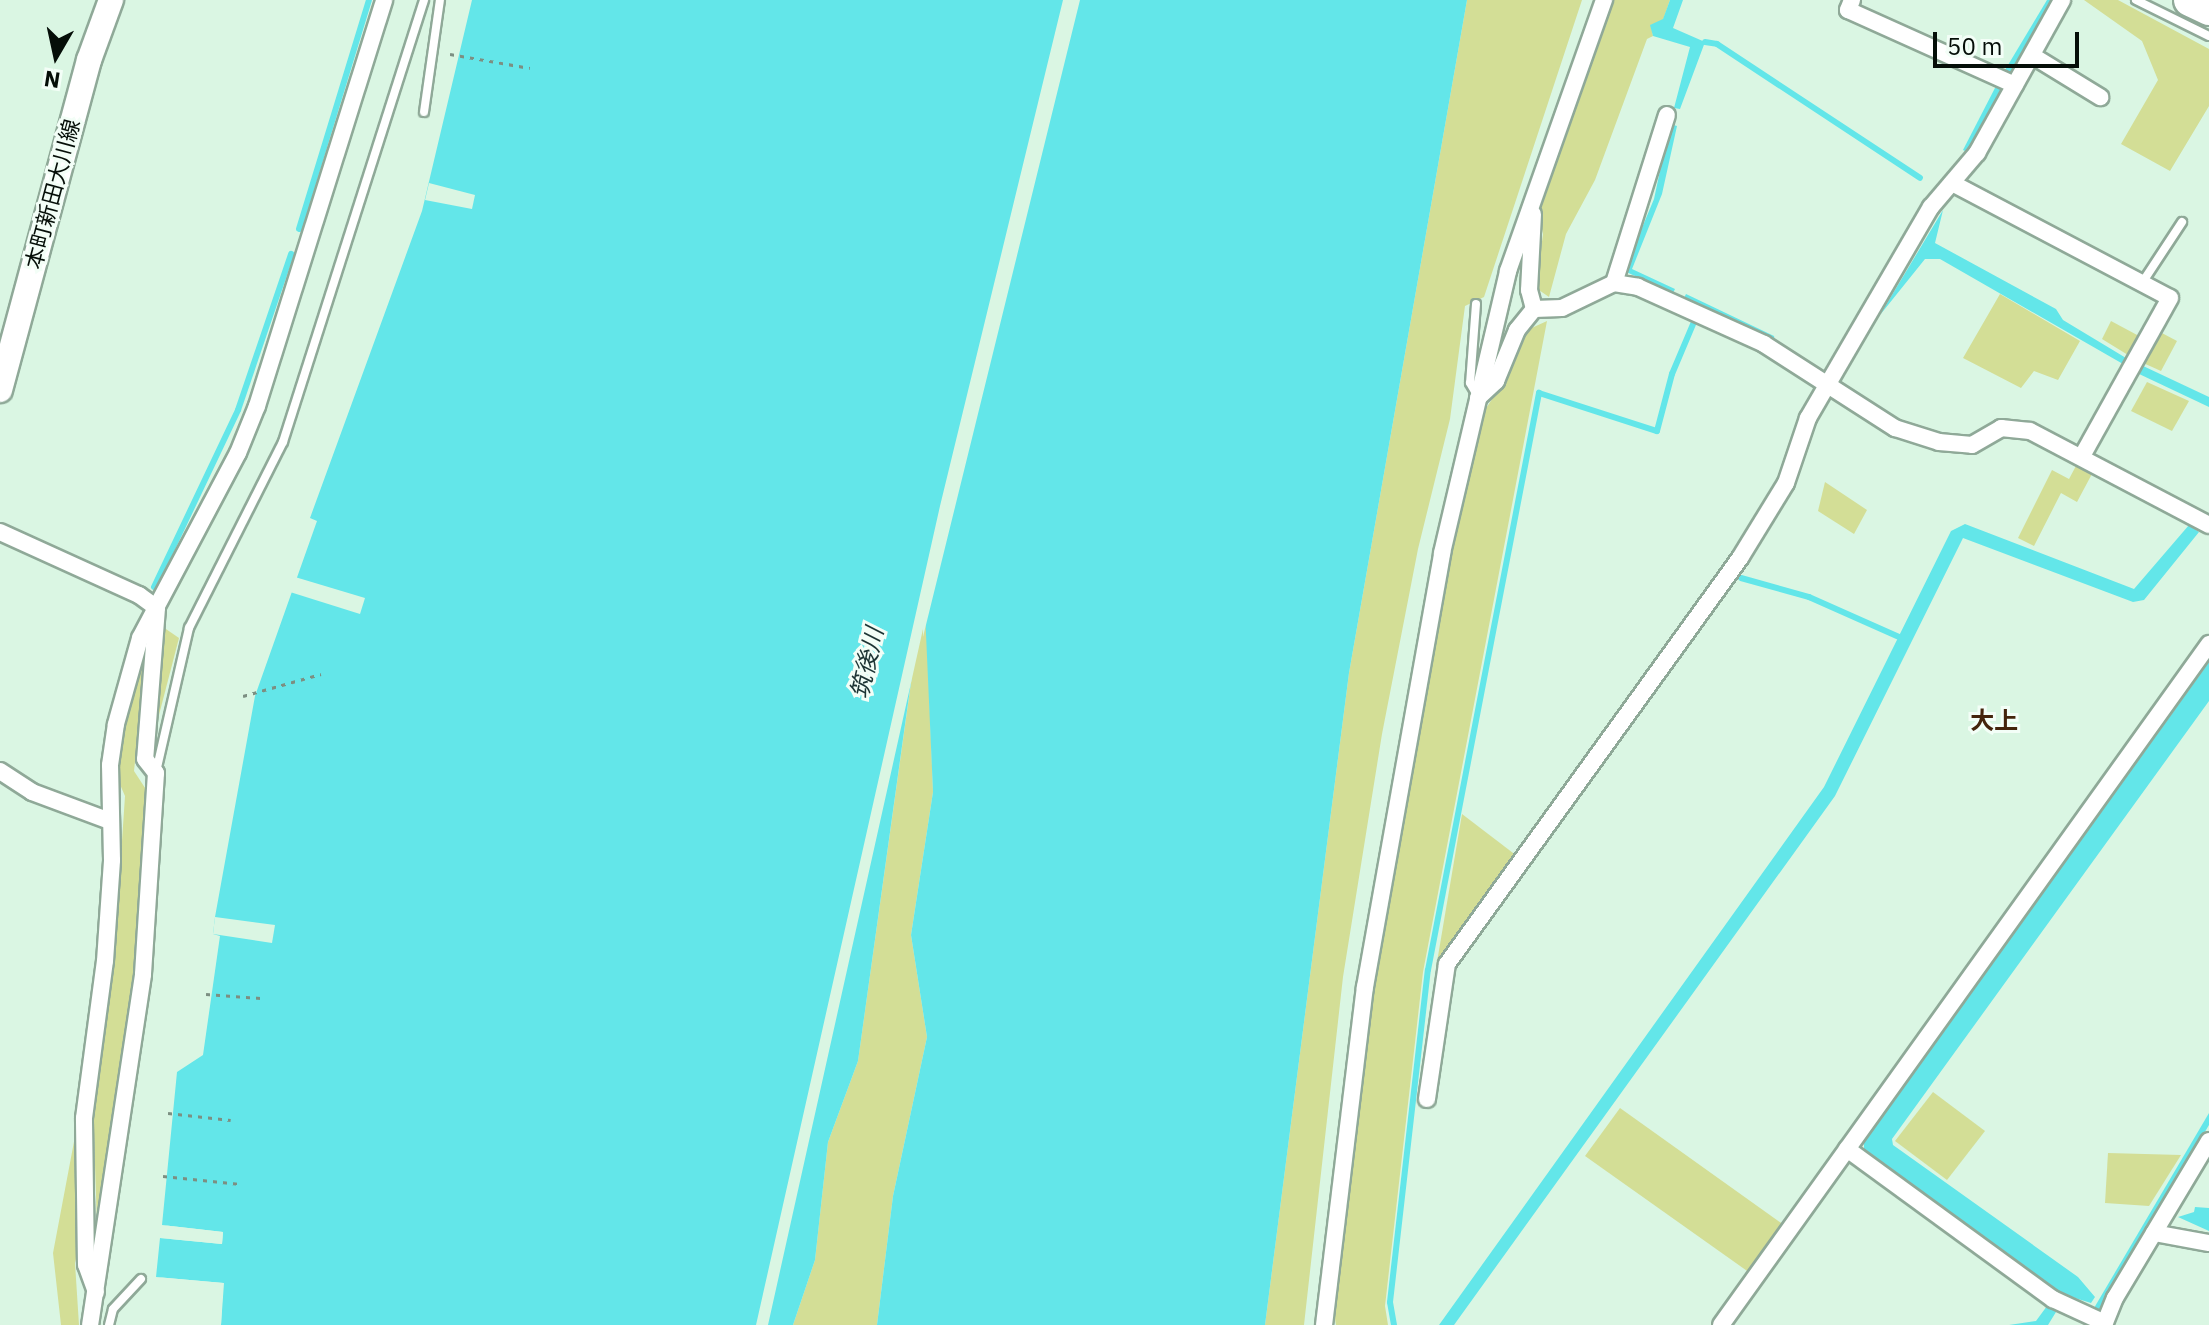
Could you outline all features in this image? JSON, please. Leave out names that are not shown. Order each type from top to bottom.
[{"type":"highway","points":[[2190,0],[2209,9]]},
{"type":"main road","name":"本町新田大川線","points":[[0,390],[89,60],[111,0]]},
{"type":"street","points":[[96,1292],[86,1265],[84,1118],[105,961],[110,765],[116,724],[140,638],[238,453],[257,406],[384,0]]},
{"type":"street","points":[[1324,1325],[1324,1295],[1372,940],[1409,722],[1508,271],[1533,209],[1604,0]]},
{"type":"street","points":[[1852,0],[1848,10],[2015,85]]},
{"type":"street","points":[[1427,1099],[1447,964],[1740,558],[1786,483],[1803,428],[1931,207],[1977,153],[2062,0]]},
{"type":"street","points":[[2033,56],[2100,97]]},
{"type":"street","points":[[1614,283],[1667,115]]},
{"type":"street","points":[[1952,183],[2170,298],[2082,456]]},
{"type":"street","points":[[1533,209],[1529,290],[1534,309]]},
{"type":"street","points":[[1478,398],[1496,381],[1517,330],[1534,309],[1562,308],[1614,283],[1638,287],[1764,344],[1895,428],[1939,442],[1972,445],[2001,428],[2016,427],[2082,456],[2209,525]]},
{"type":"street","points":[[0,532],[139,595],[157,608]]},
{"type":"street","points":[[90,1325],[143,975],[156,773],[145,759],[157,608]]},
{"type":"street","points":[[1721,1325],[2209,644]]},
{"type":"street","points":[[0,771],[32,792],[110,821]]},
{"type":"street","points":[[1847,1149],[2053,1299],[2098,1320],[2209,1141]]},
{"type":"street","points":[[2154,1233],[2209,1243]]},
{"type":"lane","points":[[156,773],[189,628],[283,442],[424,0]]},
{"type":"lane","points":[[424,112],[440,0]]},
{"type":"lane","points":[[2136,0],[2209,36]]},
{"type":"lane","points":[[2142,283],[2182,222]]},
{"type":"lane","points":[[1476,304],[1470,383],[1478,398]]},
{"type":"lane","points":[[109,1325],[113,1309],[141,1279]]},
{"type":"path","points":[[450,54],[530,68]]},
{"type":"path","points":[[243,696],[321,674]]},
{"type":"path","points":[[206,994],[261,998]]},
{"type":"path","points":[[168,1113],[231,1120]]},
{"type":"path","points":[[163,1176],[241,1184]]},
{"type":"green space","points":[[1467,0],[1582,0],[1484,297],[1465,306],[1450,419],[1418,549],[1382,734],[1343,977],[1304,1325],[1265,1325],[1349,673]]},
{"type":"green space","points":[[1613,0],[1670,0],[1663,20],[1651,25],[1653,36],[1647,39],[1595,180],[1566,234],[1549,297],[1536,288],[1543,234],[1538,209]]},
{"type":"green space","points":[[2084,0],[2118,0],[2209,49],[2209,106],[2170,171],[2121,144],[2158,80],[2142,41]]},
{"type":"green space","points":[[2000,294],[2080,341],[2058,380],[2034,371],[2021,388],[1963,358]]},
{"type":"green space","points":[[1547,321],[1423,972],[1385,1306],[1388,1325],[1336,1325],[1332,1300],[1373,982],[1450,548],[1482,414],[1508,376],[1525,331]]},
{"type":"green space","points":[[2111,321],[2139,336],[2128,355],[2102,339]]},
{"type":"green space","points":[[2160,332],[2177,341],[2161,371],[2141,362]]},
{"type":"green space","points":[[2147,382],[2189,401],[2172,431],[2131,411]]},
{"type":"green space","points":[[2077,464],[2093,472],[2077,502],[2061,493],[2034,546],[2018,538],[2052,470],[2069,479]]},
{"type":"green space","points":[[1825,482],[1867,510],[1854,534],[1818,511]]},
{"type":"green space","points":[[925,583],[933,792],[911,935],[927,1037],[893,1196],[877,1325],[793,1325],[815,1260],[828,1142],[858,1061]]},
{"type":"green space","points":[[163,627],[179,638],[153,738]]},
{"type":"green space","points":[[148,641],[134,771],[149,794],[139,972],[97,1225],[93,1105],[113,976],[125,796],[115,773],[127,705]]},
{"type":"green space","points":[[1462,814],[1517,856],[1436,968]]},
{"type":"green space","points":[[1933,1092],[1985,1131],[1947,1180],[1895,1141]]},
{"type":"green space","points":[[1620,1108],[1784,1225],[1750,1273],[1585,1156]]},
{"type":"green space","points":[[76,1131],[85,1224],[75,1263],[79,1325],[61,1325],[53,1253]]},
{"type":"green space","points":[[2108,1153],[2181,1155],[2149,1206],[2105,1203]]},
{"type":"water","name":"筑後川","points":[[472,0],[1467,0],[1349,673],[1265,1325],[877,1325],[893,1196],[927,1037],[911,935],[933,792],[924,589],[858,1061],[828,1142],[815,1260],[793,1325],[221,1325],[223,1283],[156,1277],[160,1238],[222,1244],[223,1232],[162,1225],[177,1072],[203,1055],[220,936],[213,934],[215,917],[255,696],[317,521],[310,518],[422,211]]},
{"type":"water","points":[[1670,0],[1683,0],[1673,28],[1705,42],[1680,109],[1674,108],[1690,47],[1653,36],[1650,25],[1663,19]]},
{"type":"water","points":[[2047,0],[2055,0],[2013,74],[2005,70]]},
{"type":"water","points":[[1996,86],[2003,91],[1967,152],[1963,150]]},
{"type":"water","points":[[1670,124],[1677,126],[1662,194],[1632,269],[1675,289],[1673,293],[1624,271],[1654,199]]},
{"type":"water","points":[[1943,210],[1935,243],[2056,309],[2063,320],[2126,358],[2123,364],[1940,259],[1925,259],[1880,315]]},
{"type":"water","points":[[1686,294],[1774,336],[1775,342],[1684,298]]},
{"type":"water","points":[[2141,365],[2209,397],[2209,407],[2137,373]]},
{"type":"water","points":[[1965,524],[2134,589],[2189,525],[2199,532],[2144,600],[2133,602],[1963,538],[1835,796],[1454,1325],[1439,1325],[1824,787],[1951,531]]},
{"type":"water","points":[[2209,662],[2209,701],[1892,1139],[1893,1145],[2078,1277],[2095,1297],[2091,1303],[2062,1294],[1864,1151],[1864,1142]]},
{"type":"water","points":[[2209,1113],[2209,1125],[2090,1325],[2084,1325]]},
{"type":"water","points":[[2195,1207],[2209,1208],[2209,1231],[2178,1217],[2194,1212]]},
{"type":"water","points":[[2047,1306],[2056,1312],[2048,1325],[2009,1325],[2036,1321]]},
{"type":"pier","points":[[1063,0],[1080,0],[923,637],[923,629],[768,1325],[756,1325],[940,506]]},
{"type":"pier","points":[[429,183],[475,195],[472,209],[425,200]]},
{"type":"pier","points":[[295,577],[365,598],[360,614],[290,592]]},
{"type":"pier","points":[[215,917],[275,925],[272,943],[213,934]]},
{"type":"pier","points":[[162,1225],[223,1232],[222,1244],[160,1238],[219,1240],[219,1235]]},
{"type":"pier","points":[[156,1277],[224,1283],[221,1325],[219,1287]]},
{"type":"waterway","points":[[299,229],[369,0]]},
{"type":"waterway","points":[[1705,42],[1717,44],[1920,178]]},
{"type":"waterway","points":[[154,587],[238,410],[291,254]]},
{"type":"waterway","points":[[1394,1325],[1390,1302],[1428,970],[1539,393],[1657,431],[1672,374],[1694,322]]},
{"type":"waterway","points":[[1741,578],[1809,597],[1899,637]]},
{"type":"district","name":"大上","points":[[1994,721]]}]
